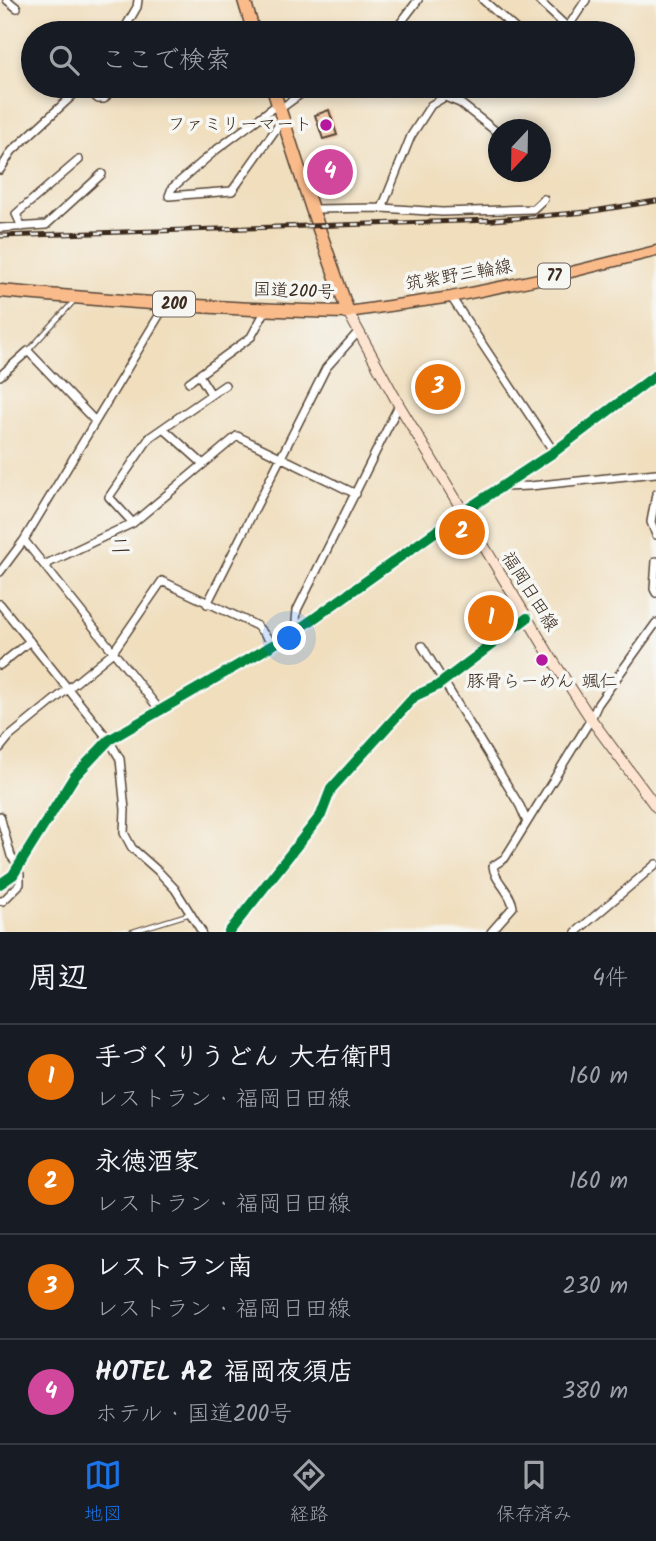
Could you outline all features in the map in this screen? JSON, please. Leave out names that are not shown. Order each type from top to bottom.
[{"type":"highway","points":[[244,0],[250,21]]},
{"type":"highway","name":"国道200号","points":[[0,291],[166,304],[348,312],[276,98]]},
{"type":"main road","name":"筑紫野三輪線","points":[[348,312],[451,298],[656,251]]},
{"type":"main road","name":"福岡日田線","points":[[348,312],[399,405],[527,618],[591,719],[656,807]]},
{"type":"street","points":[[7,0],[17,8]]},
{"type":"street","points":[[130,21],[138,0]]},
{"type":"street","points":[[402,21],[418,0]]},
{"type":"street","points":[[483,0],[507,21]]},
{"type":"street","points":[[538,0],[558,21]]},
{"type":"street","points":[[572,21],[586,0]]},
{"type":"street","points":[[0,170],[12,151],[71,98]]},
{"type":"street","points":[[280,111],[232,191],[169,196],[172,188],[216,150],[297,98]]},
{"type":"street","points":[[382,208],[411,136],[431,104],[443,98]]},
{"type":"street","points":[[448,98],[460,103],[488,124]]},
{"type":"street","points":[[22,227],[16,214],[79,160]]},
{"type":"street","points":[[0,228],[46,225],[102,174]]},
{"type":"street","points":[[312,209],[382,208],[442,212],[533,209],[544,200]]},
{"type":"street","points":[[451,298],[554,452]]},
{"type":"street","points":[[0,572],[24,540],[166,304]]},
{"type":"street","points":[[190,382],[251,337],[266,310]]},
{"type":"street","points":[[207,604],[326,368],[359,331]]},
{"type":"street","points":[[0,376],[28,351],[95,421]]},
{"type":"street","points":[[199,375],[211,394]]},
{"type":"street","points":[[0,884],[13,874],[74,777],[109,740],[295,632],[463,512],[554,452],[656,375]]},
{"type":"street","points":[[132,523],[109,497],[150,437],[225,385]]},
{"type":"street","points":[[295,632],[298,610],[399,405]]},
{"type":"street","points":[[163,428],[202,463]]},
{"type":"street","points":[[44,565],[132,523],[237,436],[356,494]]},
{"type":"street","points":[[502,487],[656,474]]},
{"type":"street","points":[[656,494],[651,522],[656,535]]},
{"type":"street","points":[[24,540],[159,709]]},
{"type":"street","points":[[656,561],[656,593]]},
{"type":"street","points":[[0,748],[9,737],[113,652],[162,581],[257,626],[274,645]]},
{"type":"street","points":[[0,604],[109,740],[120,759],[125,810],[124,833],[132,848],[175,889],[202,932]]},
{"type":"street","points":[[229,932],[321,815],[331,789],[415,696],[442,682],[527,618]]},
{"type":"street","points":[[491,932],[513,906],[512,898],[493,872],[493,866],[505,858],[598,704],[656,623]]},
{"type":"street","points":[[0,665],[30,640]]},
{"type":"street","points":[[422,646],[520,806],[527,822]]},
{"type":"street","points":[[0,816],[11,856],[18,865],[20,874],[20,884],[0,901]]},
{"type":"street","points":[[576,932],[656,864]]},
{"type":"lane","points":[[28,351],[77,298]]},
{"type":"lane","points":[[131,932],[189,914]]},
{"type":"building","name":"ファミリーマート","points":[[329,110],[337,135],[323,139],[315,115]]},
{"type":"building","points":[[340,161],[344,175],[321,183],[316,169]]},
{"type":"building","points":[[437,372],[453,388],[438,401],[423,386]]},
{"type":"building","points":[[461,522],[470,538],[462,543],[452,527]]},
{"type":"building","points":[[489,598],[504,623],[495,630],[491,625],[488,628],[476,612],[480,609],[477,605]]},
{"type":"railway","points":[[0,236],[493,220],[587,212],[656,201]]},
{"type":"cycle path","points":[[0,884],[13,875],[74,777],[109,740],[295,632],[463,512],[554,452],[656,375]]},
{"type":"cycle path","points":[[229,932],[321,815],[331,789],[415,696],[437,686],[527,618]]},
{"type":"place","name":"ファミリーマート","points":[[326,125]]},
{"type":"place","name":"HOTEL AZ 福岡夜須店","points":[[330,172]]},
{"type":"place","name":"レストラン南","points":[[438,387]]},
{"type":"place","name":"永徳酒家","points":[[462,532]]},
{"type":"place","name":"手づくりうどん 大右衛門","points":[[491,618]]},
{"type":"place","name":"豚骨らーめん 颯仁","points":[[542,660]]},
{"type":"district","name":"二","points":[[121,547]]}]
